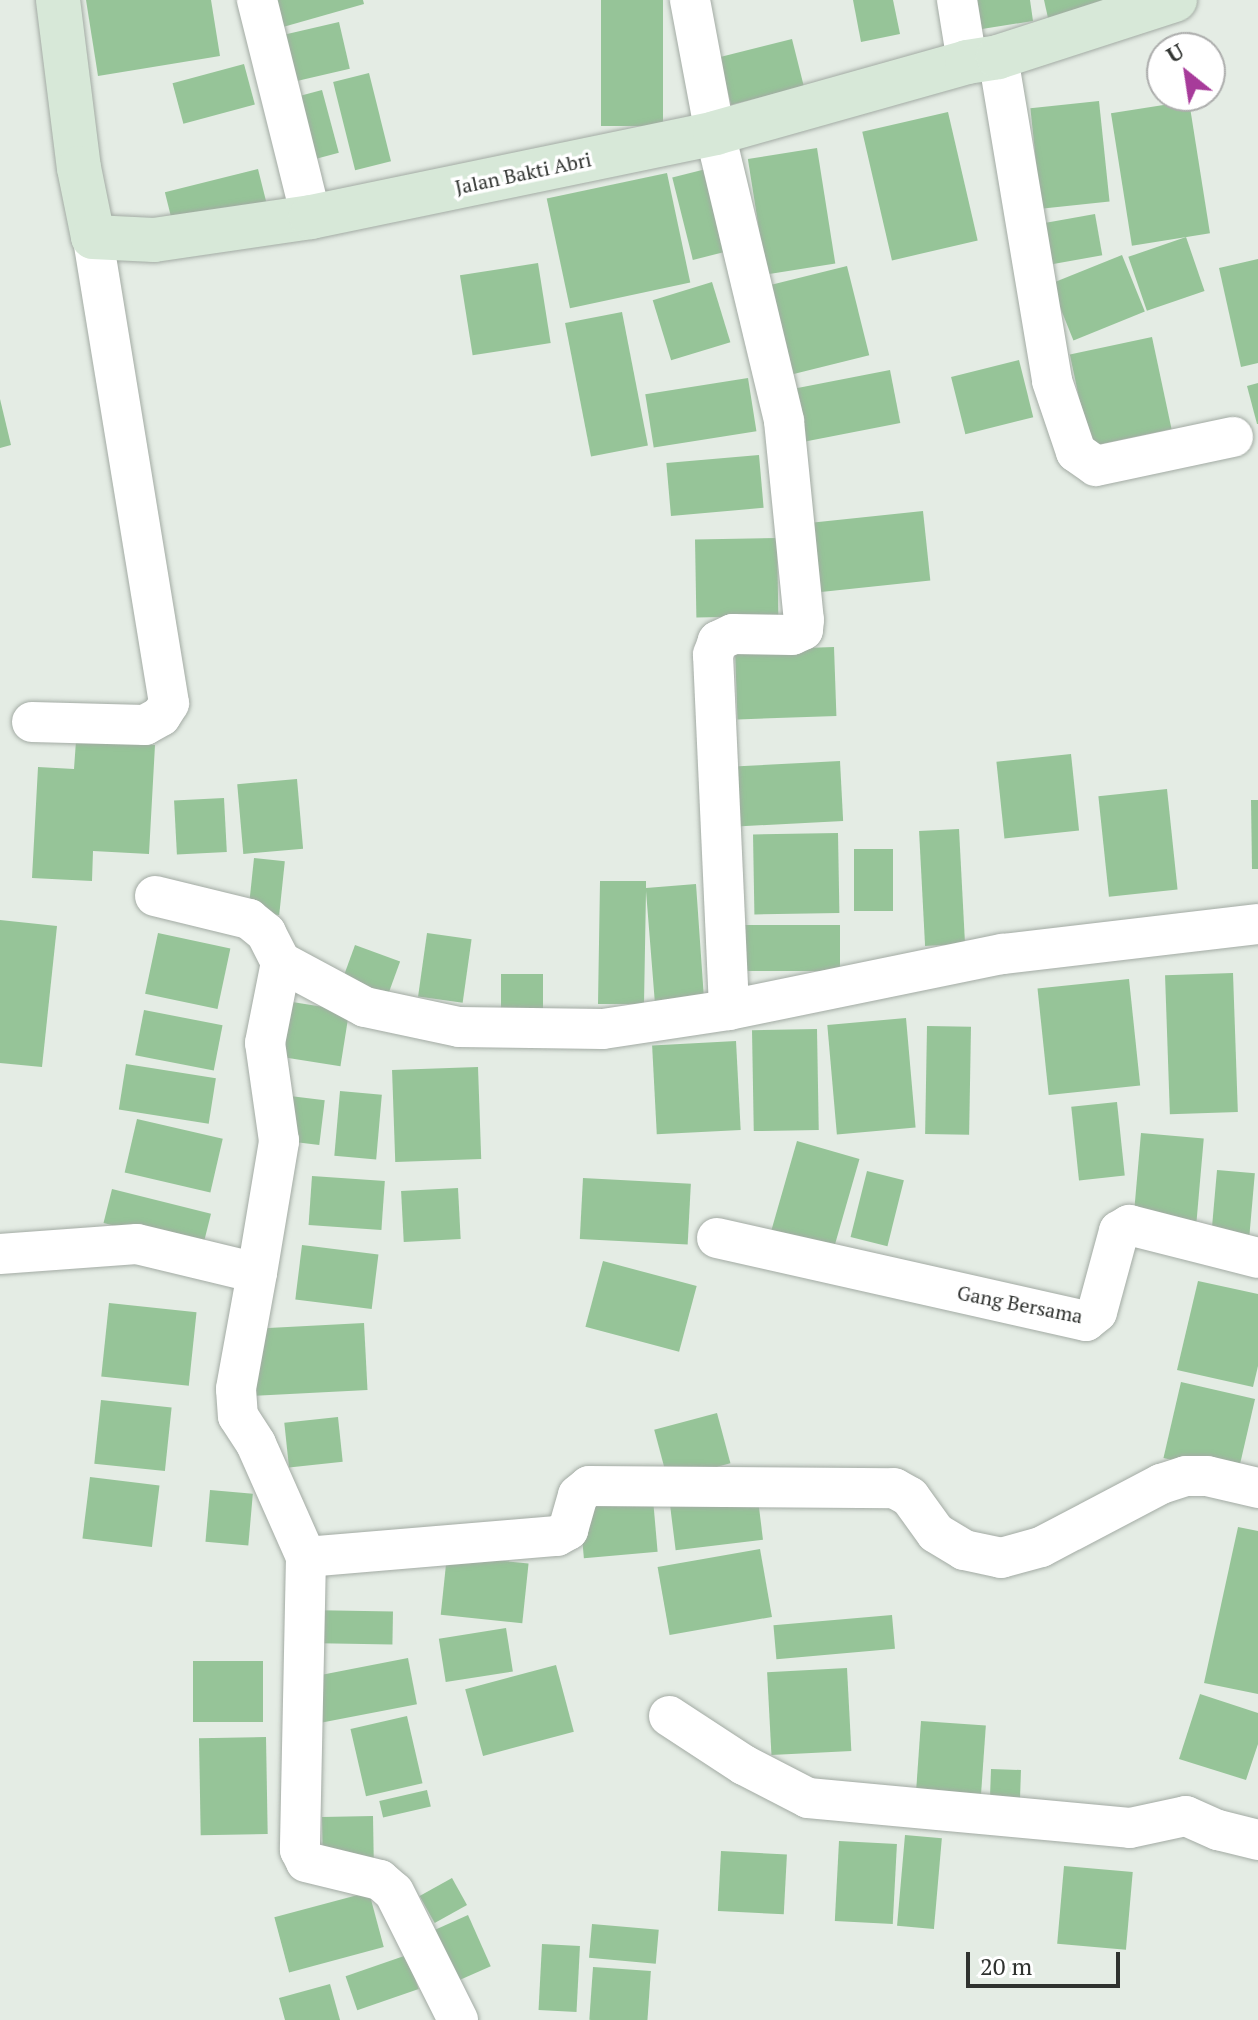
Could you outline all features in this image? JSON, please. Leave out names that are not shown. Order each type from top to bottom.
[{"type":"street","points":[[32,722],[145,725],[161,716],[169,703],[79,168],[58,0]]},
{"type":"street","points":[[257,0],[311,217]]},
{"type":"street","points":[[690,0],[715,133],[784,421],[804,620],[803,630],[792,635],[733,634],[718,641],[713,655],[729,1010]]},
{"type":"street","points":[[957,0],[982,59],[1052,381],[1076,452],[1096,466],[1233,437]]},
{"type":"street","name":"Jalan Bakti Abri","points":[[93,237],[154,240],[311,217],[715,133],[982,59],[1175,0]]},
{"type":"street","points":[[155,896],[249,919],[266,933],[281,962],[365,1007],[459,1027],[603,1029],[729,1010],[1003,954],[1258,924]]},
{"type":"street","points":[[281,962],[265,1043],[279,1141],[236,1389],[238,1416],[256,1444],[306,1557],[300,1850],[306,1862],[380,1880],[394,1892],[458,2020]]},
{"type":"street","name":"Gang Bersama","points":[[717,1238],[1086,1321],[1097,1312],[1119,1231],[1129,1225],[1258,1258]]},
{"type":"street","points":[[0,1254],[137,1244],[257,1273]]},
{"type":"street","points":[[306,1557],[557,1536],[568,1530],[578,1495],[589,1486],[894,1488],[910,1497],[936,1533],[964,1550],[1001,1558],[1041,1547],[1161,1484],[1186,1476],[1207,1476],[1258,1488]]},
{"type":"street","points":[[669,1716],[780,1787],[808,1798],[1130,1828],[1186,1816],[1218,1830],[1258,1840]]},
{"type":"building","points":[[86,0],[211,0],[220,56],[98,76]]},
{"type":"building","points":[[268,0],[363,0],[364,4],[276,29]]},
{"type":"building","points":[[601,0],[663,0],[663,126],[601,126]]},
{"type":"building","points":[[853,0],[893,0],[900,34],[861,42]]},
{"type":"building","points":[[977,0],[1030,0],[1033,21],[982,29]]},
{"type":"building","points":[[1044,0],[1117,0],[1050,27]]},
{"type":"building","points":[[339,22],[350,69],[289,83],[279,36]]},
{"type":"building","points":[[792,39],[804,87],[731,105],[719,57]]},
{"type":"building","points":[[244,64],[255,105],[183,124],[173,83]]},
{"type":"building","points":[[369,73],[391,161],[355,170],[333,82]]},
{"type":"building","points":[[322,90],[339,153],[306,162],[289,99]]},
{"type":"building","points":[[1099,101],[1110,201],[1041,209],[1030,108]]},
{"type":"building","points":[[1146,108],[1146,112],[1191,112],[1210,233],[1132,246],[1111,113]]},
{"type":"building","points":[[948,112],[978,241],[892,260],[862,132]]},
{"type":"building","points":[[817,148],[835,264],[766,275],[748,159]]},
{"type":"building","points":[[714,167],[735,249],[693,260],[672,177]]},
{"type":"building","points":[[258,169],[267,206],[174,229],[165,192]]},
{"type":"building","points":[[667,173],[690,283],[570,308],[547,199]]},
{"type":"building","points":[[1095,214],[1102,255],[1049,265],[1042,223]]},
{"type":"building","points":[[1186,237],[1205,291],[1147,311],[1128,257]]},
{"type":"building","points":[[1122,255],[1145,312],[1073,340],[1051,284]]},
{"type":"building","points":[[1258,259],[1258,363],[1241,367],[1219,268]]},
{"type":"building","points":[[538,263],[551,343],[473,355],[460,275]]},
{"type":"building","points":[[847,266],[869,355],[791,375],[768,286]]},
{"type":"building","points":[[712,282],[730,342],[671,360],[653,300]]},
{"type":"building","points":[[622,312],[648,446],[591,457],[565,323]]},
{"type":"building","points":[[1152,337],[1172,429],[1089,446],[1070,354]]},
{"type":"building","points":[[1019,360],[1033,417],[965,434],[951,377]]},
{"type":"building","points":[[890,370],[900,423],[800,442],[790,389]]},
{"type":"building","points":[[748,378],[756,431],[654,448],[645,394]]},
{"type":"building","points":[[1258,383],[1258,424],[1257,424],[1247,386]]},
{"type":"building","points":[[0,399],[11,445],[0,448]]},
{"type":"building","points":[[759,455],[764,508],[671,516],[666,463]]},
{"type":"building","points":[[923,511],[930,581],[821,592],[814,522]]},
{"type":"building","points":[[777,538],[778,616],[696,617],[695,539]]},
{"type":"building","points":[[834,647],[836,716],[737,719],[735,650]]},
{"type":"building","points":[[76,741],[155,745],[149,854],[93,851],[92,881],[32,878],[38,767],[74,769]]},
{"type":"building","points":[[1071,754],[1079,831],[1004,838],[996,762]]},
{"type":"building","points":[[840,761],[843,821],[732,827],[729,767]]},
{"type":"building","points":[[297,779],[303,849],[243,854],[237,784]]},
{"type":"building","points":[[1167,789],[1178,889],[1109,897],[1098,796]]},
{"type":"building","points":[[224,798],[227,852],[177,855],[174,801]]},
{"type":"building","points":[[1251,800],[1258,800],[1258,869],[1252,869]]},
{"type":"building","points":[[959,829],[965,944],[925,946],[919,831]]},
{"type":"building","points":[[838,833],[839,913],[754,914],[753,834]]},
{"type":"building","points":[[854,849],[893,849],[893,911],[854,911]]},
{"type":"building","points":[[254,858],[285,861],[279,915],[248,912]]},
{"type":"building","points":[[600,881],[646,881],[646,888],[696,884],[704,999],[655,1004],[646,891],[644,1004],[598,1004]]},
{"type":"building","points":[[0,920],[57,926],[42,1067],[0,1063]]},
{"type":"building","points":[[745,925],[840,925],[840,971],[745,971]]},
{"type":"building","points":[[158,933],[230,948],[217,1009],[145,994]]},
{"type":"building","points":[[427,933],[472,939],[463,1003],[418,996]]},
{"type":"building","points":[[355,945],[400,961],[384,1005],[339,988]]},
{"type":"building","points":[[1233,973],[1238,1112],[1170,1114],[1165,975]]},
{"type":"building","points":[[501,974],[543,974],[543,1016],[501,1016]]},
{"type":"building","points":[[1129,979],[1140,1085],[1049,1095],[1038,989]]},
{"type":"building","points":[[286,1001],[349,1011],[340,1066],[277,1056]]},
{"type":"building","points":[[144,1010],[223,1025],[214,1070],[135,1055]]},
{"type":"building","points":[[906,1018],[916,1128],[837,1134],[827,1025]]},
{"type":"building","points":[[927,1026],[971,1027],[969,1135],[925,1134]]},
{"type":"building","points":[[817,1029],[819,1130],[754,1131],[752,1030]]},
{"type":"building","points":[[736,1041],[741,1130],[657,1134],[652,1045]]},
{"type":"building","points":[[126,1064],[216,1078],[209,1124],[119,1109]]},
{"type":"building","points":[[478,1067],[481,1159],[395,1162],[392,1070]]},
{"type":"building","points":[[340,1091],[382,1095],[376,1159],[334,1156]]},
{"type":"building","points":[[290,1096],[325,1100],[319,1145],[285,1141]]},
{"type":"building","points":[[1117,1102],[1125,1176],[1079,1180],[1071,1107]]},
{"type":"building","points":[[137,1119],[223,1139],[210,1192],[125,1173]]},
{"type":"building","points":[[1141,1133],[1204,1138],[1196,1226],[1133,1221]]},
{"type":"building","points":[[797,1141],[859,1159],[832,1256],[769,1238]]},
{"type":"building","points":[[1217,1170],[1255,1173],[1249,1236],[1212,1233]]},
{"type":"building","points":[[867,1171],[904,1180],[887,1246],[851,1237]]},
{"type":"building","points":[[312,1176],[385,1181],[381,1230],[309,1225]]},
{"type":"building","points":[[583,1178],[691,1184],[688,1245],[580,1239]]},
{"type":"building","points":[[458,1188],[461,1239],[404,1242],[401,1191]]},
{"type":"building","points":[[112,1189],[211,1214],[203,1248],[104,1223]]},
{"type":"building","points":[[302,1245],[378,1254],[372,1309],[295,1300]]},
{"type":"building","points":[[603,1261],[697,1286],[679,1352],[585,1327]]},
{"type":"building","points":[[1198,1281],[1258,1294],[1258,1366],[1253,1387],[1177,1370]]},
{"type":"building","points":[[109,1303],[197,1312],[189,1386],[101,1377]]},
{"type":"building","points":[[364,1323],[368,1390],[256,1396],[252,1329]]},
{"type":"building","points":[[1181,1382],[1255,1399],[1238,1475],[1163,1458]]},
{"type":"building","points":[[101,1400],[172,1407],[165,1471],[94,1464]]},
{"type":"building","points":[[717,1413],[730,1463],[668,1480],[654,1430]]},
{"type":"building","points":[[338,1417],[343,1462],[289,1467],[284,1423]]},
{"type":"building","points":[[90,1477],[159,1486],[152,1547],[82,1539]]},
{"type":"building","points":[[210,1490],[253,1494],[248,1546],[205,1542]]},
{"type":"building","points":[[757,1491],[763,1540],[676,1550],[670,1502]]},
{"type":"building","points":[[653,1499],[658,1552],[584,1558],[579,1505]]},
{"type":"building","points":[[1238,1527],[1258,1531],[1258,1694],[1204,1683]]},
{"type":"building","points":[[760,1549],[772,1617],[670,1635],[658,1567]]},
{"type":"building","points":[[447,1555],[529,1564],[522,1623],[441,1615]]},
{"type":"building","points":[[306,1610],[393,1612],[392,1645],[305,1643]]},
{"type":"building","points":[[892,1615],[895,1649],[776,1659],[773,1625]]},
{"type":"building","points":[[506,1628],[513,1671],[446,1682],[439,1639]]},
{"type":"building","points":[[408,1658],[417,1704],[321,1723],[312,1677]]},
{"type":"building","points":[[193,1661],[263,1661],[263,1722],[193,1722]]},
{"type":"building","points":[[556,1665],[574,1732],[483,1756],[465,1689]]},
{"type":"building","points":[[847,1668],[851,1751],[771,1755],[767,1672]]},
{"type":"building","points":[[1200,1694],[1258,1713],[1258,1744],[1246,1780],[1179,1759]]},
{"type":"building","points":[[407,1716],[423,1783],[366,1796],[350,1729]]},
{"type":"building","points":[[921,1721],[986,1726],[981,1799],[916,1795]]},
{"type":"building","points":[[266,1737],[268,1834],[201,1835],[199,1738]]},
{"type":"building","points":[[991,1769],[1021,1770],[1020,1803],[990,1802]]},
{"type":"building","points":[[427,1790],[431,1807],[383,1818],[379,1801]]},
{"type":"building","points":[[373,1816],[374,1858],[323,1859],[322,1817]]},
{"type":"building","points":[[905,1835],[942,1838],[934,1929],[897,1926]]},
{"type":"building","points":[[839,1841],[897,1844],[893,1924],[835,1921]]},
{"type":"building","points":[[721,1851],[787,1854],[784,1914],[718,1911]]},
{"type":"building","points":[[1064,1866],[1133,1872],[1126,1950],[1057,1944]]},
{"type":"building","points":[[452,1878],[467,1905],[435,1923],[420,1896]]},
{"type":"building","points":[[369,1892],[384,1947],[289,1972],[274,1917]]},
{"type":"building","points":[[468,1915],[491,1966],[458,1981],[435,1930]]},
{"type":"building","points":[[592,1924],[659,1930],[656,1964],[589,1958]]},
{"type":"building","points":[[542,1944],[580,1946],[576,2012],[539,2010]]},
{"type":"building","points":[[407,1955],[419,1989],[357,2010],[346,1976]]},
{"type":"building","points":[[593,1967],[651,1971],[647,2020],[589,2020]]},
{"type":"building","points":[[330,1984],[340,2020],[285,2020],[279,1998]]}]
